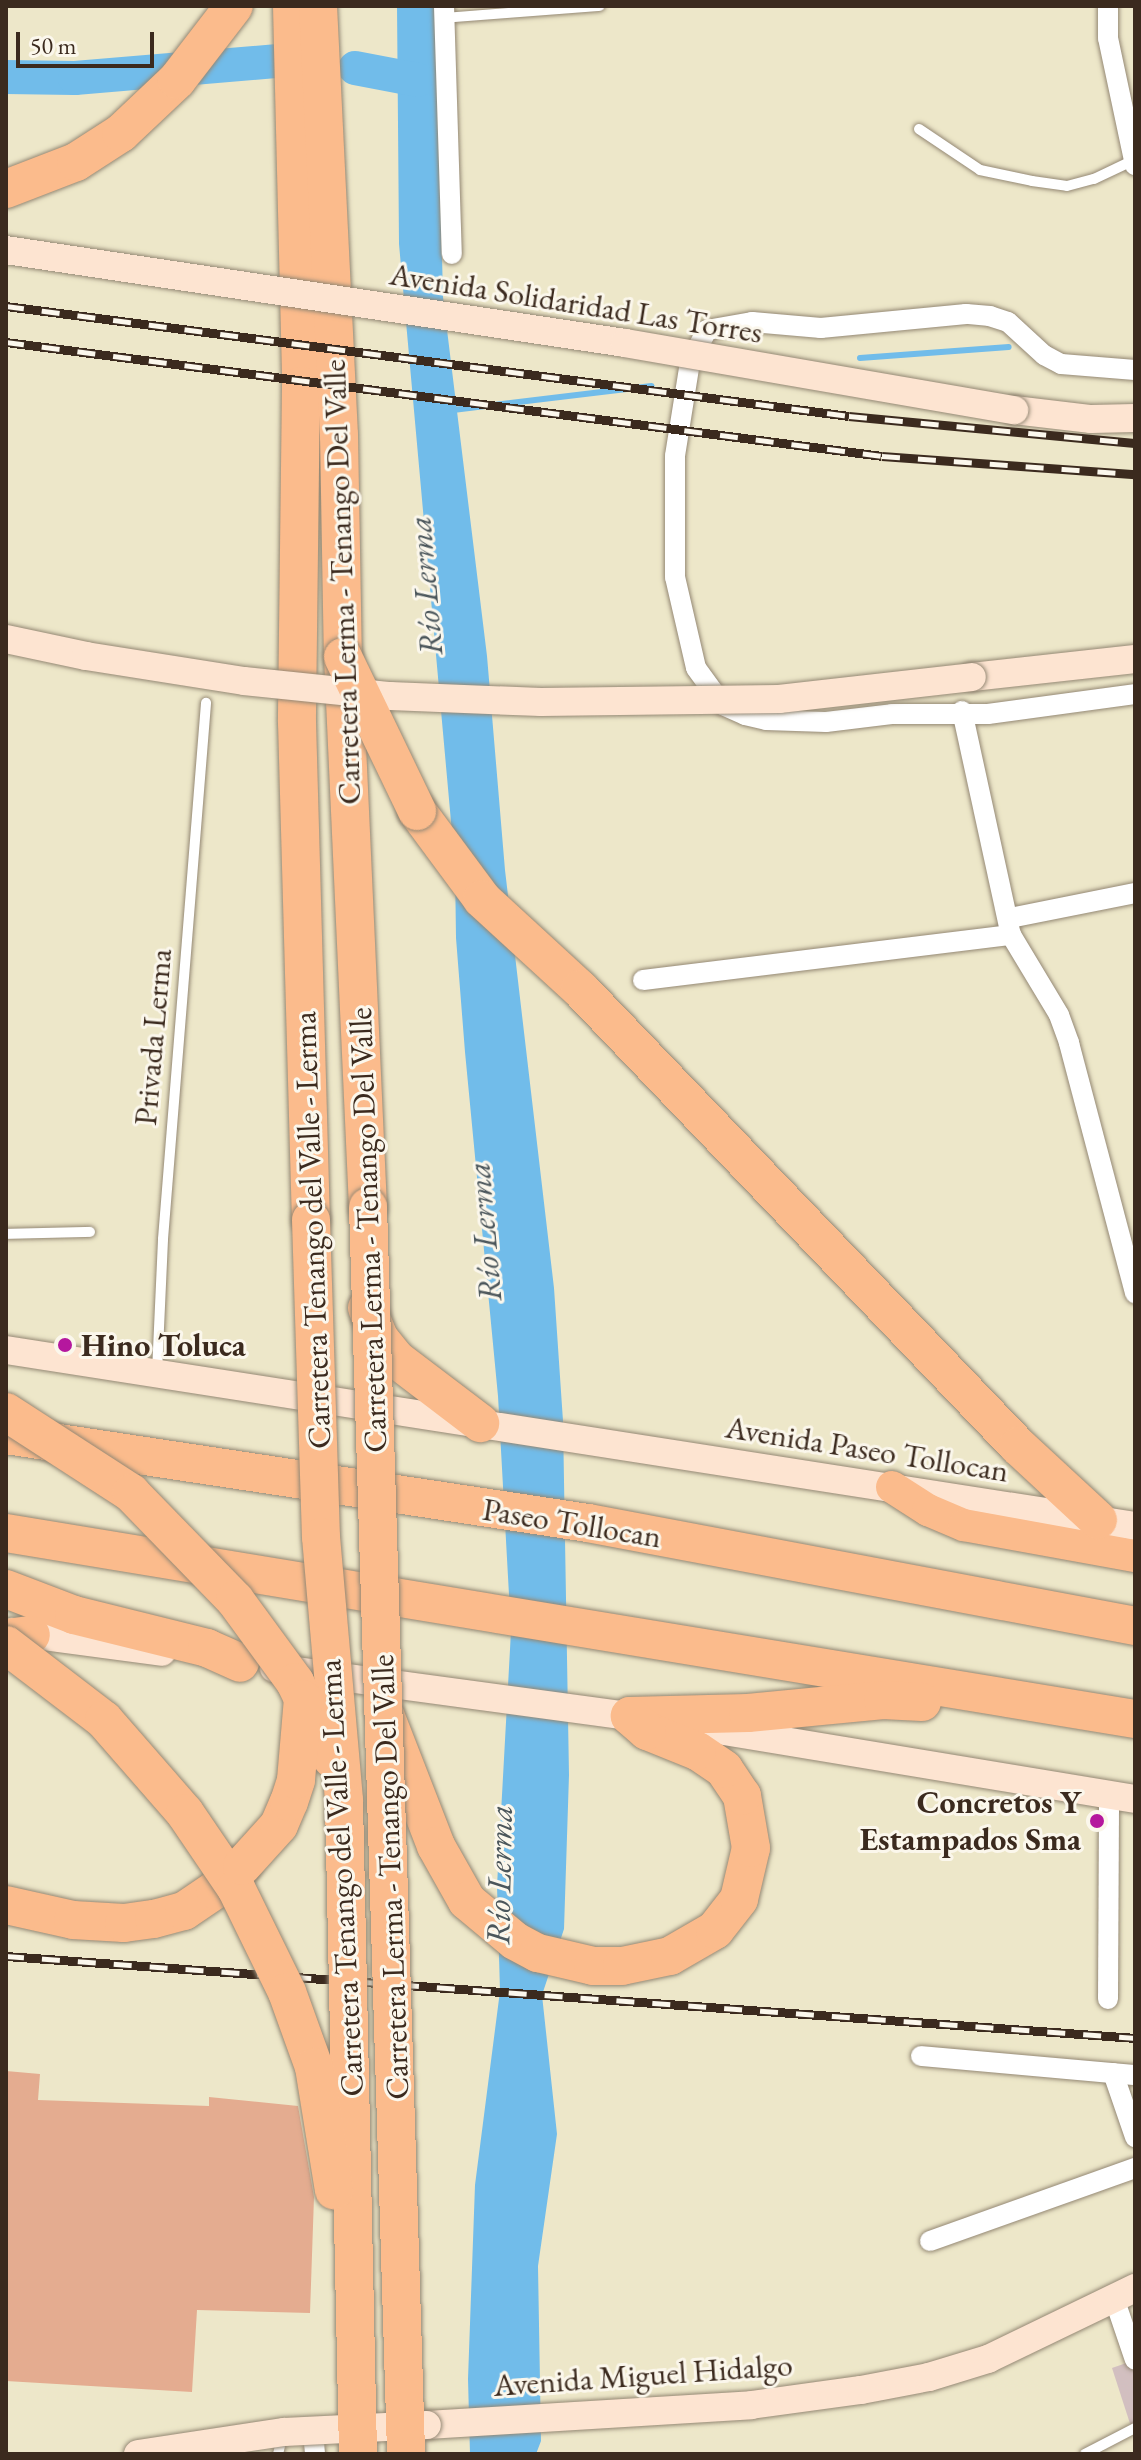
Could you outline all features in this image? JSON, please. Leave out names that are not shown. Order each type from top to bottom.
[{"type":"highway","name":"Carretera Tenango del Valle - Lerma","points":[[292,6],[301,386],[297,722],[321,1537],[344,1801],[358,2454]]},
{"type":"highway","name":"Carretera Lerma - Tenango Del Valle","points":[[318,6],[339,435],[343,657],[368,1207],[386,1717],[420,2444]]},
{"type":"highway","points":[[6,189],[53,173],[99,148],[141,116],[177,80],[225,19]]},
{"type":"highway","points":[[339,435],[325,517],[322,577],[362,1284],[369,1318],[396,1359],[413,1376],[485,1424]]},
{"type":"highway","points":[[343,657],[417,811],[482,899],[580,989],[1018,1446],[1098,1520]]},
{"type":"highway","points":[[6,1412],[131,1493],[235,1600],[295,1682],[368,1831],[404,1943],[421,2031],[428,2276],[420,2444]]},
{"type":"highway","name":"Paseo Tollocan","points":[[6,1435],[588,1523],[1135,1626]]},
{"type":"highway","points":[[6,1533],[1135,1719]]},
{"type":"highway","points":[[6,1905],[73,1920],[124,1923],[184,1911],[242,1866],[279,1825],[296,1780],[305,1673],[306,1561],[321,1537]]},
{"type":"highway","points":[[6,1589],[74,1615],[207,1648],[240,1663]]},
{"type":"highway","points":[[12,1637],[104,1720],[185,1813],[236,1888],[287,1992],[314,2067],[333,2179],[323,2446]]},
{"type":"highway","points":[[630,1716],[748,1713],[883,1700],[1053,1704]]},
{"type":"highway","points":[[386,1717],[448,1871],[467,1901],[515,1941],[538,1953],[564,1961],[622,1966],[670,1956],[715,1930],[739,1899],[750,1866],[750,1830],[742,1796],[734,1780],[713,1760],[647,1731],[630,1716]]},
{"type":"main road","name":"Avenida Solidaridad Las Torres","points":[[6,250],[625,343],[1014,410],[1091,419],[1135,418]]},
{"type":"main road","points":[[6,639],[86,656],[244,681],[390,696],[481,699],[779,699],[1135,659]]},
{"type":"main road","name":"Avenida Paseo Tollocan","points":[[6,1350],[1135,1526]]},
{"type":"main road","points":[[892,1487],[928,1510],[964,1525],[1135,1556]]},
{"type":"main road","points":[[12,1637],[240,1663],[589,1714],[630,1716],[1122,1797]]},
{"type":"main road","name":"Avenida Miguel Hidalgo","points":[[138,2454],[281,2443],[323,2446],[420,2444],[546,2416],[751,2405],[915,2380],[988,2359],[1125,2293]]},
{"type":"street","points":[[1108,6],[1108,38],[1134,162]]},
{"type":"street","points":[[443,12],[452,254]]},
{"type":"street","points":[[1135,370],[1061,364],[1044,355],[1008,322],[966,314],[821,328],[752,322],[726,324],[707,330],[690,362],[675,456],[675,577],[696,668],[710,693],[723,705],[766,720],[826,722],[962,711],[988,714],[1135,694]]},
{"type":"street","points":[[962,711],[1010,927],[1045,990],[1069,1043],[1135,1293]]},
{"type":"street","points":[[643,980],[1010,927],[1135,893]]},
{"type":"street","points":[[1108,1999],[1122,1797]]},
{"type":"street","points":[[921,2056],[1135,2075]]},
{"type":"street","points":[[1113,2073],[1135,2137]]},
{"type":"street","points":[[930,2241],[1135,2168]]},
{"type":"street","points":[[1125,2293],[1135,2360]]},
{"type":"lane","points":[[443,12],[600,6]]},
{"type":"lane","points":[[919,129],[980,170],[1032,181],[1067,186],[1094,179],[1134,162]]},
{"type":"lane","name":"Privada Lerma","points":[[157,1374],[163,1239],[206,703]]},
{"type":"lane","points":[[6,1234],[90,1232]]},
{"type":"lane","points":[[1085,2454],[1135,2428]]},
{"type":"shaded area","points":[[1135,2360],[1135,2439],[1112,2368]]},
{"type":"water","name":"Río Lerma","points":[[397,6],[436,6],[443,297],[487,656],[505,870],[554,1288],[563,1421],[569,1775],[564,1929],[542,1995],[557,2134],[538,2266],[541,2441],[536,2454],[470,2454],[468,2379],[475,2185],[500,1991],[497,1886],[511,1631],[498,1396],[465,1052],[456,938],[455,866],[399,244]]},
{"type":"building","points":[[6,2071],[40,2074],[38,2100],[209,2106],[209,2097],[298,2106],[314,2197],[310,2313],[197,2310],[192,2392],[6,2381]]},
{"type":"waterway","points":[[6,77],[75,78],[278,61]]},
{"type":"waterway","points":[[355,68],[418,80]]},
{"type":"waterway","points":[[860,358],[1009,347]]},
{"type":"waterway","points":[[453,410],[652,386]]},
{"type":"railway","points":[[6,306],[849,416],[1135,443]]},
{"type":"railway","points":[[6,342],[882,456],[1135,474]]},
{"type":"railway","points":[[6,1956],[1135,2038]]},
{"type":"place","name":"Hino Toluca","points":[[65,1345]]},
{"type":"place","name":"Concretos Y Estampados Sma","points":[[1097,1821]]}]
